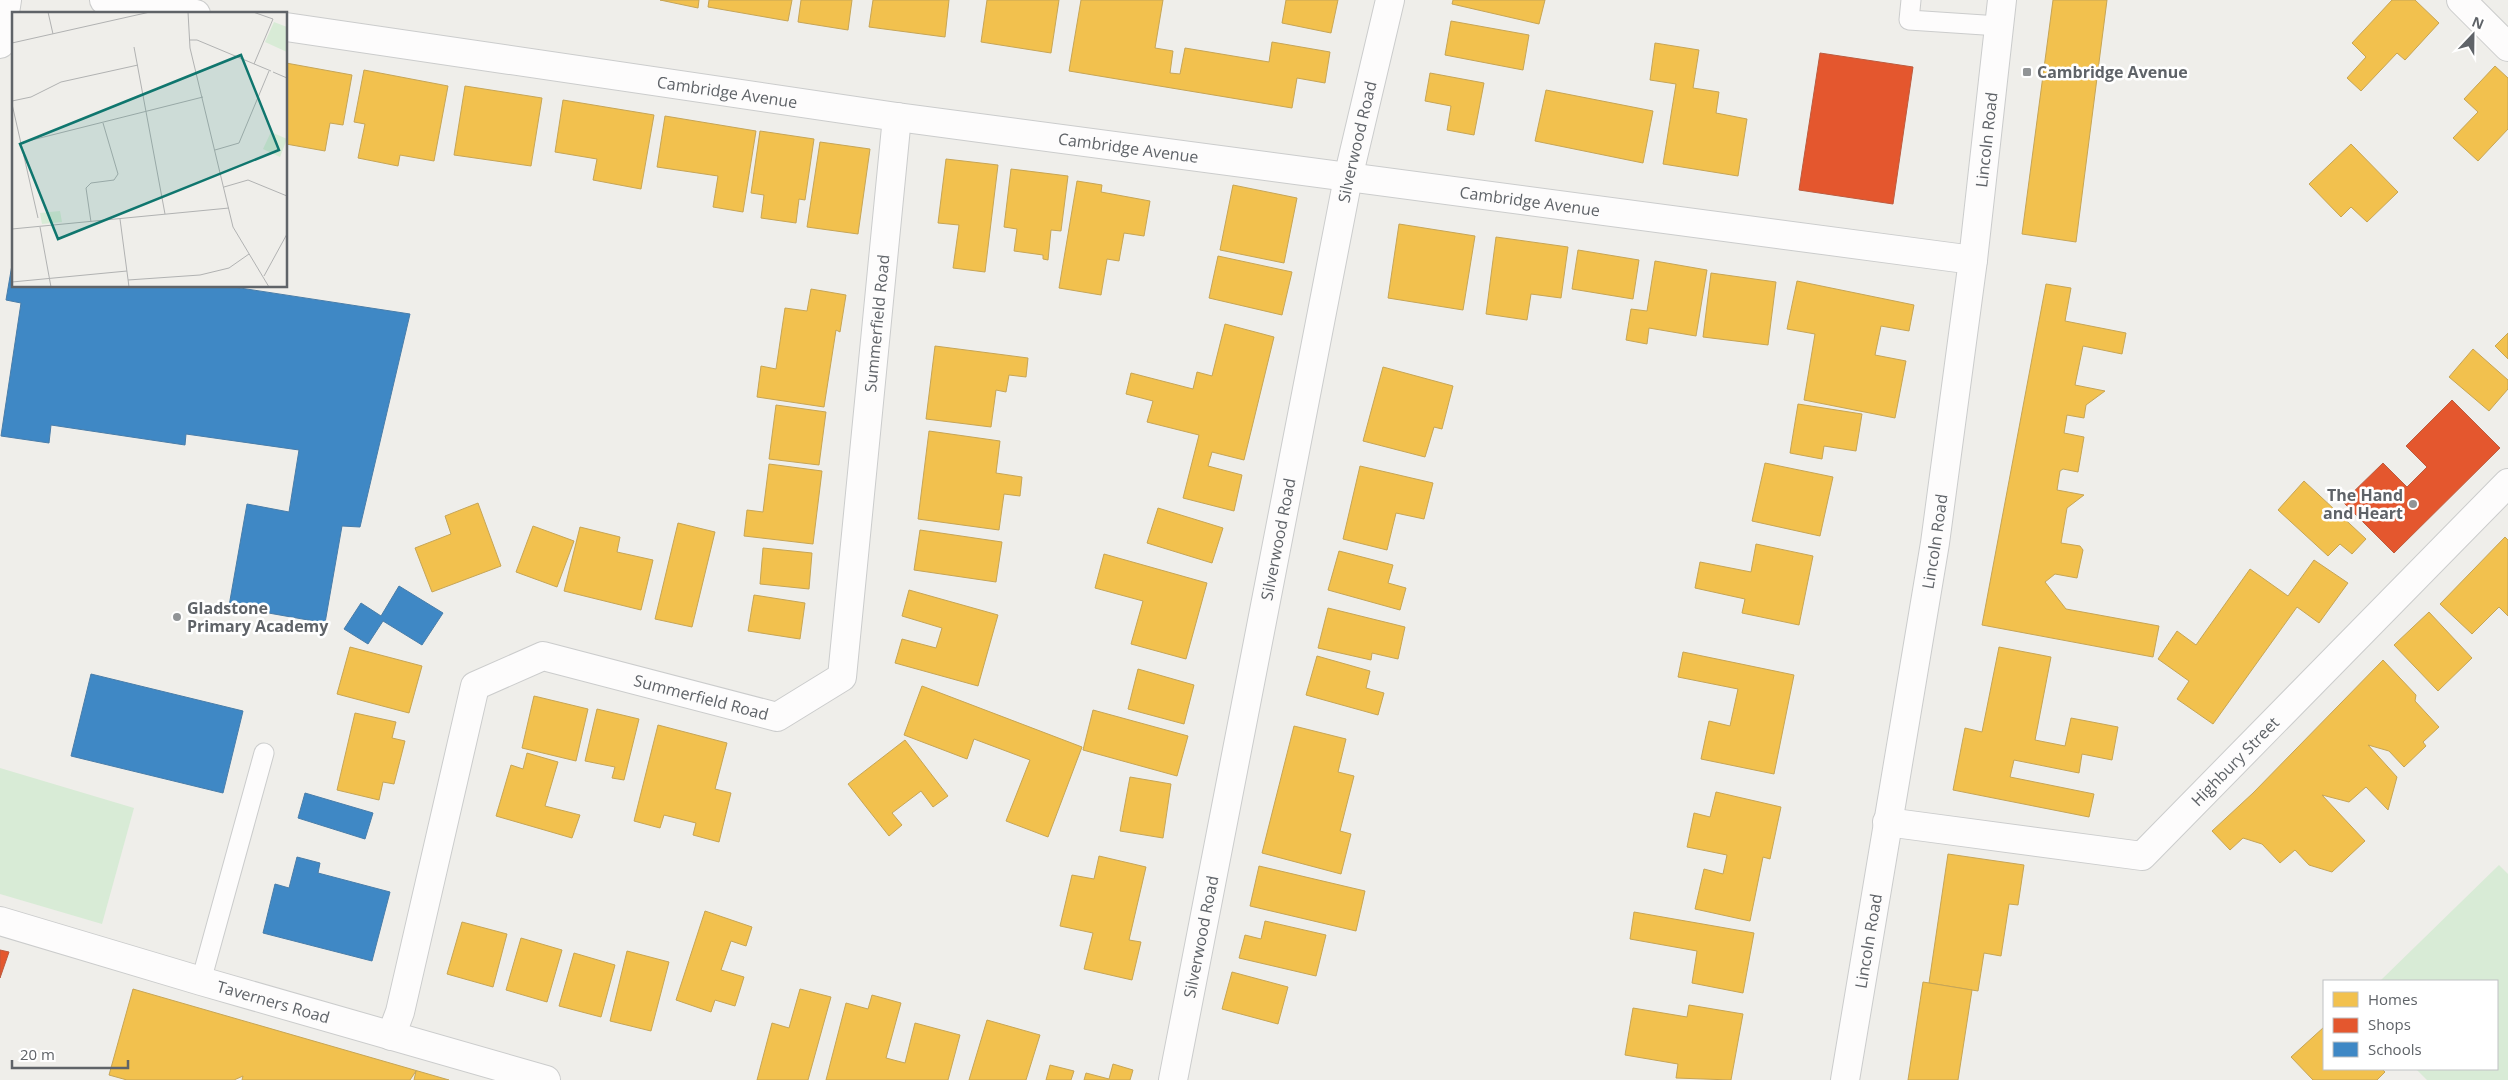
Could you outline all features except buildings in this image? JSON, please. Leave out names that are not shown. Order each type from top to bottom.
[{"type":"street","points":[[0,44],[7,0]]},
{"type":"street","points":[[104,0],[183,12]]},
{"type":"street","name":"Silverwood Road","points":[[1173,1080],[1348,178],[1390,0]]},
{"type":"street","points":[[2460,0],[2508,47]]},
{"type":"street","name":"Lincoln Road","points":[[1845,1080],[1935,543],[1973,260],[2001,13]]},
{"type":"street","name":"Cambridge Avenue","points":[[288,27],[897,118],[1973,260]]},
{"type":"street","name":"Summerfield Road","points":[[391,1036],[400,1012],[475,686],[543,656],[777,717],[842,677],[897,118]]},
{"type":"street","name":"Highbury Street","points":[[1887,822],[2142,856],[2508,483]]},
{"type":"street","name":"Taverners Road","points":[[0,921],[546,1080]]},
{"type":"lane","points":[[1911,0],[1909,20],[2001,13]]},
{"type":"lane","points":[[201,981],[264,753]]},
{"type":"green space","points":[[0,768],[134,808],[102,924],[0,894]]},
{"type":"green space","points":[[2499,865],[2508,874],[2508,1080],[2427,1080],[2417,1070],[2498,1070],[2498,980],[2381,980]]},
{"type":"place","name":"Cambridge Avenue","points":[[2027,72]]},
{"type":"place","name":"The Hand and Heart","points":[[2413,504]]},
{"type":"place","name":"Gladstone Primary Academy","points":[[177,617]]}]
